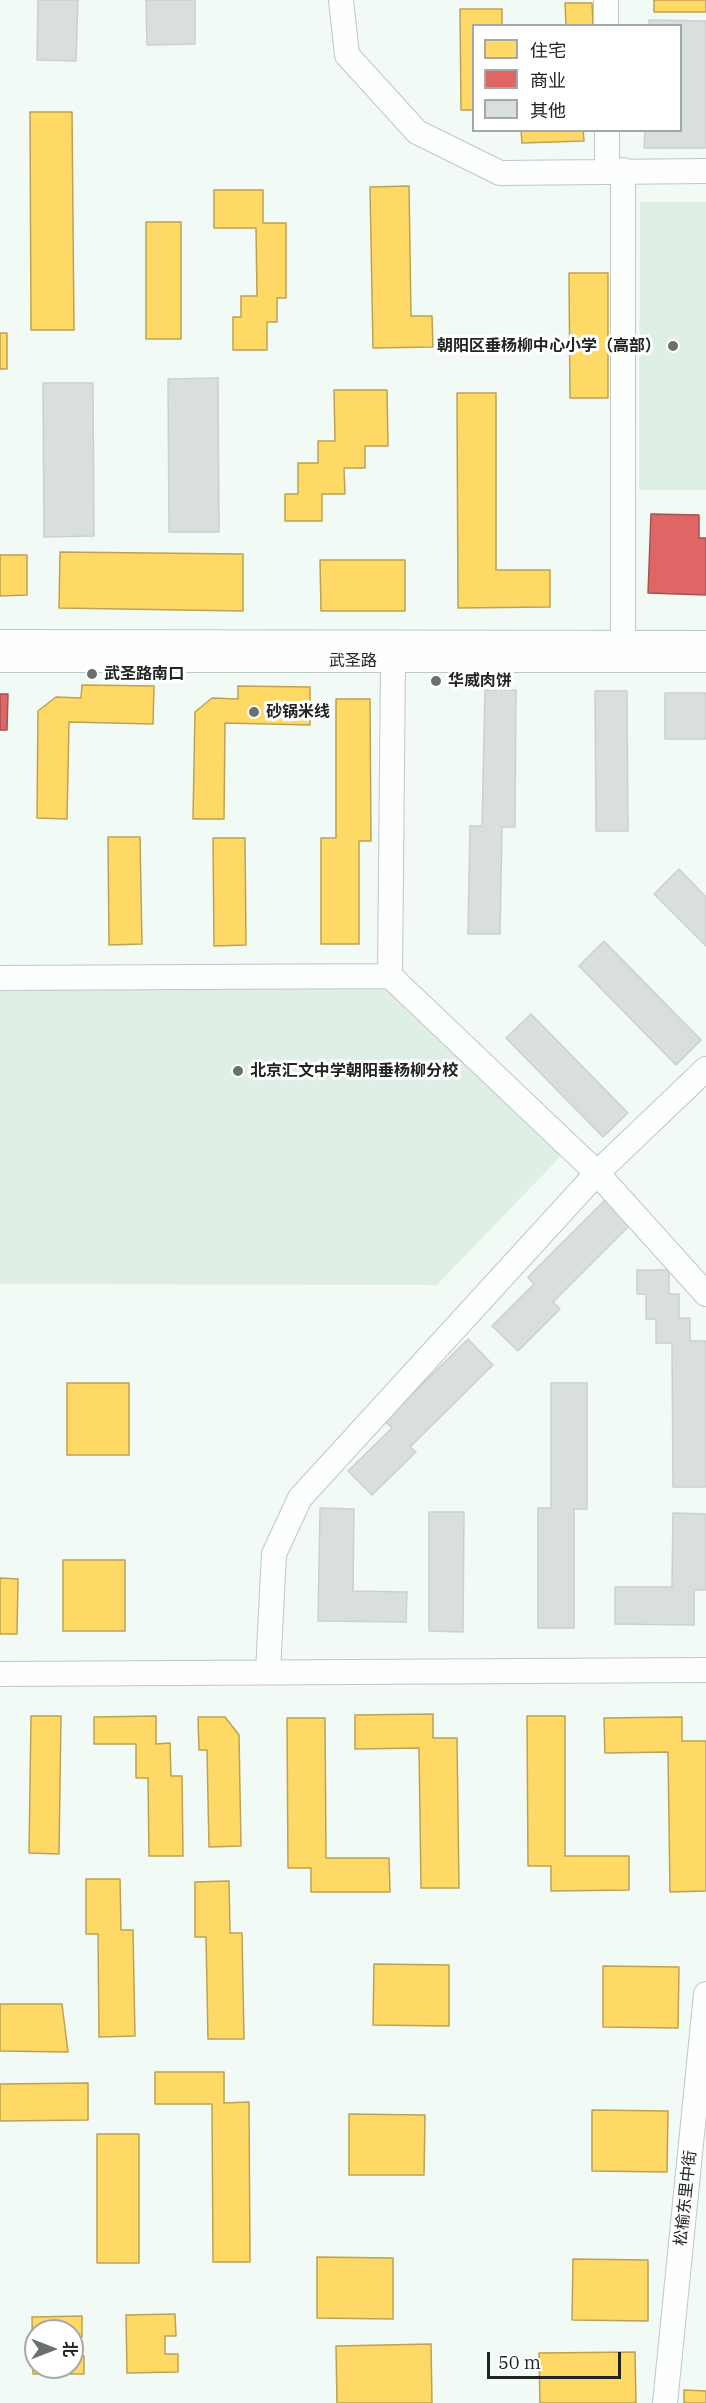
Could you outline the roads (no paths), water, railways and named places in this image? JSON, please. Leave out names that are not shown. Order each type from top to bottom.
[{"type":"street","points":[[341,0],[346,55],[417,132],[500,173],[706,171]]},
{"type":"street","points":[[606,0],[606,24]]},
{"type":"street","points":[[607,132],[615,171],[623,643]]},
{"type":"street","name":"武圣路","points":[[0,642],[706,643]]},
{"type":"street","name":"武圣路","points":[[0,660],[706,660]]},
{"type":"street","points":[[390,976],[393,661]]},
{"type":"street","points":[[0,978],[390,976],[597,1173],[706,1294]]},
{"type":"street","points":[[268,1671],[274,1554],[300,1498],[597,1173],[706,1069]]},
{"type":"street","points":[[0,1674],[706,1670]]},
{"type":"street","name":"松榆东里中街","points":[[665,2403],[706,1994]]},
{"type":"place","name":"朝阳区垂杨柳中心小学（高部）","points":[[673,346]]},
{"type":"place","name":"武圣路南口","points":[[92,674]]},
{"type":"place","name":"华威肉饼","points":[[436,681]]},
{"type":"place","name":"砂锅米线","points":[[254,712]]},
{"type":"place","name":"北京汇文中学朝阳垂杨柳分校","points":[[238,1071]]}]
